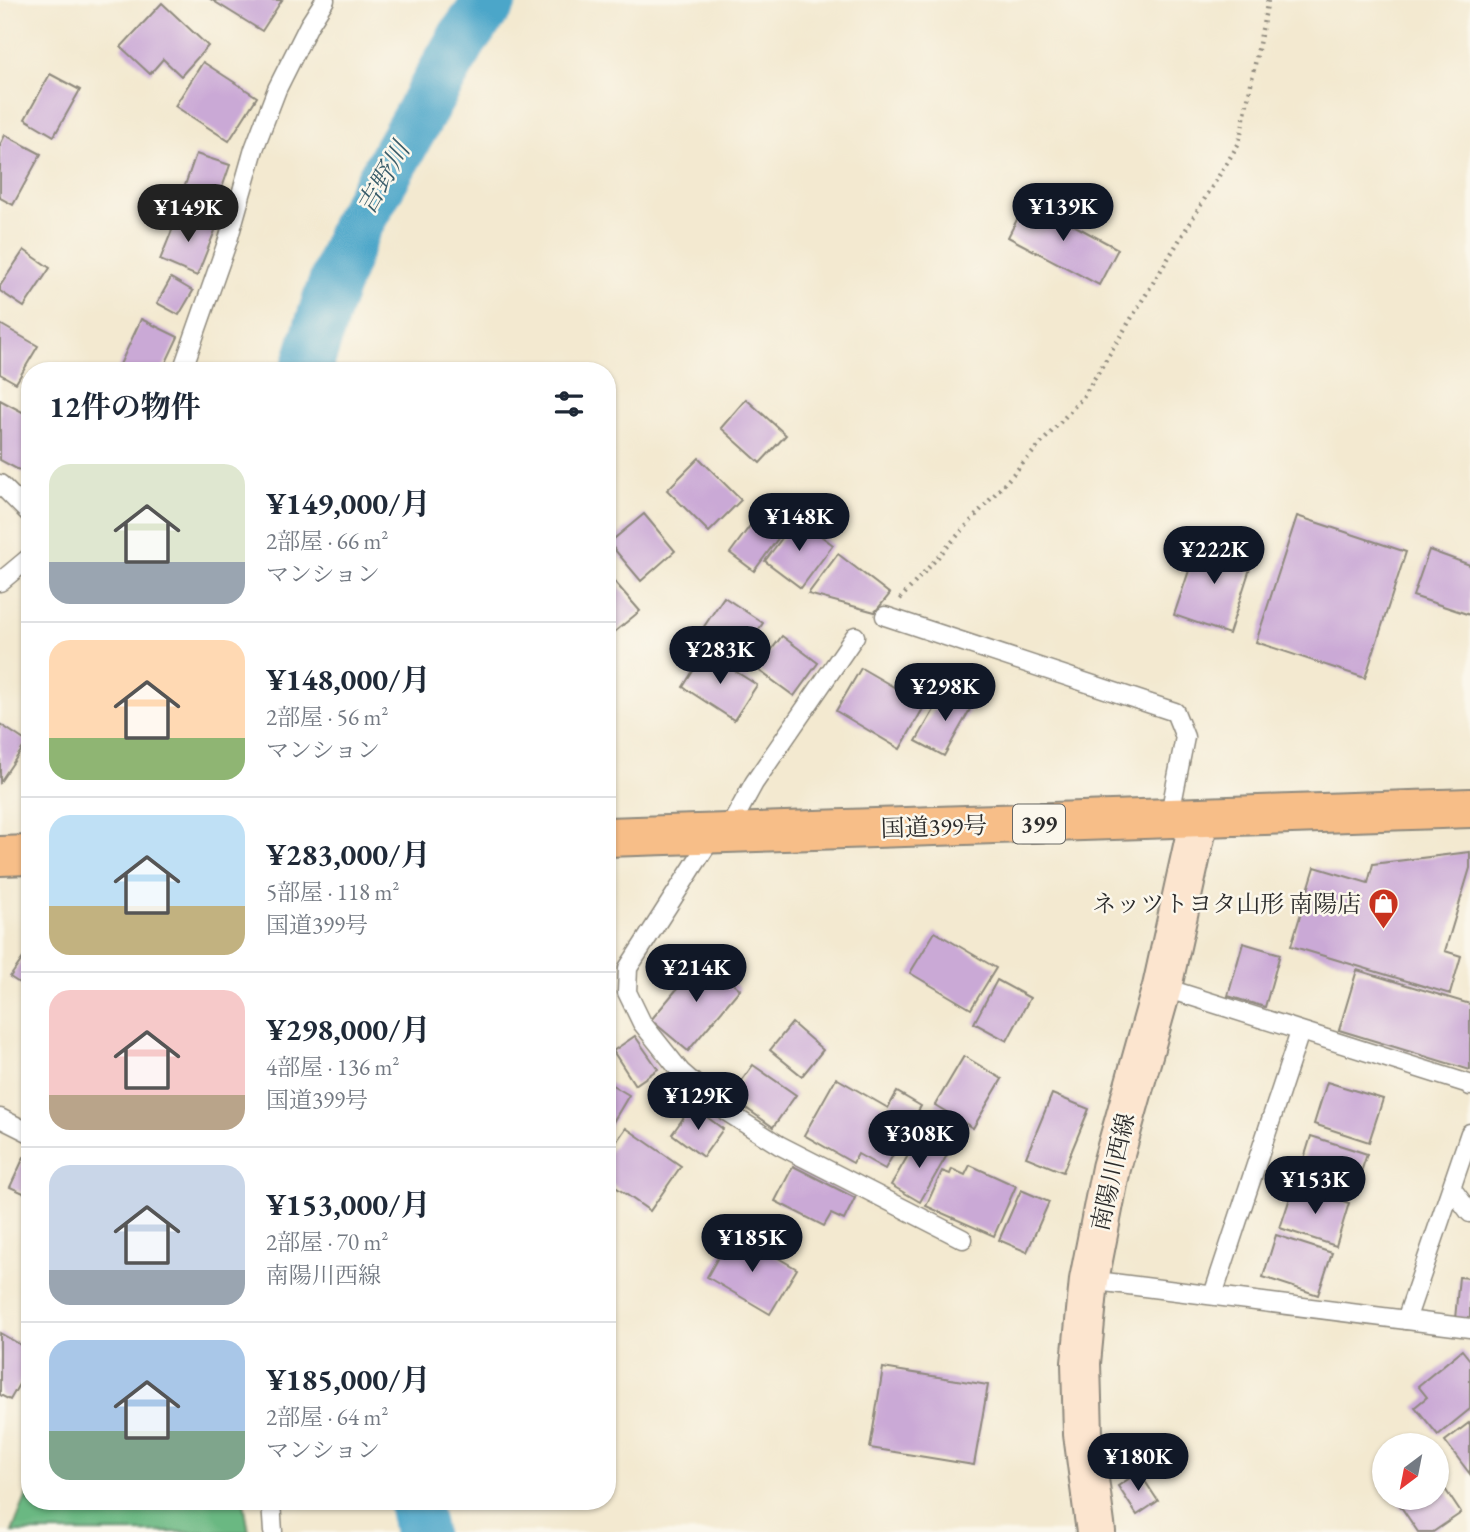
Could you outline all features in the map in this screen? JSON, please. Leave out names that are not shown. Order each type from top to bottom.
[{"type":"highway","name":"国道399号","points":[[616,837],[1470,808]]},
{"type":"highway","points":[[0,856],[21,855]]},
{"type":"main road","name":"南陽川西線","points":[[1096,1532],[1083,1434],[1081,1375],[1089,1280],[1111,1168],[1162,987],[1184,819]]},
{"type":"lane","points":[[185,362],[228,240],[254,149],[277,89],[309,25],[325,0]]},
{"type":"lane","points":[[0,484],[21,505]]},
{"type":"lane","points":[[0,582],[21,564]]},
{"type":"lane","points":[[885,616],[1175,712],[1185,737],[1184,819]]},
{"type":"lane","points":[[855,636],[628,968],[627,992],[642,1023],[681,1072],[727,1112],[779,1145],[963,1239]]},
{"type":"lane","points":[[1162,987],[1470,1086]]},
{"type":"lane","points":[[1213,1295],[1300,1031]]},
{"type":"lane","points":[[0,1118],[21,1128]]},
{"type":"lane","points":[[1406,1320],[1470,1133]]},
{"type":"lane","points":[[1451,1189],[1470,1213]]},
{"type":"lane","points":[[1089,1280],[1470,1328]]},
{"type":"lane","points":[[272,1510],[273,1532]]},
{"type":"path","points":[[885,616],[1083,397],[1239,143],[1268,0]]},
{"type":"green space","points":[[21,1510],[245,1510],[249,1532],[12,1532]]},
{"type":"building","points":[[212,0],[282,0],[262,31]]},
{"type":"building","points":[[162,3],[208,46],[181,76],[163,59],[150,74],[121,47]]},
{"type":"building","points":[[203,62],[257,97],[229,141],[175,106]]},
{"type":"building","points":[[50,74],[80,90],[54,136],[25,119]]},
{"type":"building","points":[[5,135],[41,154],[13,205],[0,198],[0,145]]},
{"type":"building","points":[[196,154],[230,165],[216,205],[182,194]]},
{"type":"building","points":[[1027,200],[1118,249],[1099,285],[1008,237]]},
{"type":"building","points":[[179,213],[216,228],[197,276],[160,260]]},
{"type":"building","points":[[24,250],[50,268],[24,307],[0,291],[0,286]]},
{"type":"building","points":[[171,278],[193,291],[179,315],[157,303]]},
{"type":"building","points":[[141,319],[178,337],[166,362],[121,362]]},
{"type":"building","points":[[0,324],[38,346],[28,362],[21,362],[21,375],[16,383],[0,374]]},
{"type":"building","points":[[746,399],[786,435],[760,463],[721,428]]},
{"type":"building","points":[[0,400],[21,411],[21,471],[0,460]]},
{"type":"building","points":[[699,458],[741,500],[709,532],[667,490]]},
{"type":"building","points":[[644,514],[675,551],[641,581],[616,551],[616,537]]},
{"type":"building","points":[[758,515],[782,533],[754,571],[730,553]]},
{"type":"building","points":[[1297,516],[1406,552],[1365,678],[1256,642]]},
{"type":"building","points":[[797,518],[833,545],[801,588],[765,561]]},
{"type":"building","points":[[1200,538],[1254,556],[1229,634],[1174,615]]},
{"type":"building","points":[[1429,550],[1470,565],[1470,615],[1413,596]]},
{"type":"building","points":[[838,554],[890,594],[875,612],[808,594]]},
{"type":"building","points":[[616,583],[640,611],[616,631]]},
{"type":"building","points":[[724,597],[763,623],[741,655],[703,628]]},
{"type":"building","points":[[782,636],[818,663],[794,696],[757,669]]},
{"type":"building","points":[[705,652],[757,685],[734,720],[683,687]]},
{"type":"building","points":[[861,668],[925,705],[900,749],[836,711]]},
{"type":"building","points":[[946,689],[973,704],[944,756],[916,741]]},
{"type":"building","points":[[0,724],[21,738],[21,751],[0,782]]},
{"type":"building","points":[[1470,852],[1470,868],[1445,951],[1461,956],[1450,994],[1291,946],[1315,867],[1368,883],[1373,864]]},
{"type":"building","points":[[935,932],[996,968],[971,1009],[910,973]]},
{"type":"building","points":[[1243,943],[1280,954],[1265,1007],[1228,996]]},
{"type":"building","points":[[703,958],[740,989],[688,1051],[651,1020]]},
{"type":"building","points":[[21,961],[21,984],[10,977]]},
{"type":"building","points":[[1357,970],[1470,1004],[1470,1070],[1339,1030]]},
{"type":"building","points":[[997,980],[1030,998],[1007,1041],[974,1023]]},
{"type":"building","points":[[792,1023],[823,1050],[802,1076],[770,1050]]},
{"type":"building","points":[[635,1036],[658,1069],[635,1085],[616,1056],[616,1049]]},
{"type":"building","points":[[964,1056],[1002,1079],[973,1128],[935,1105]]},
{"type":"building","points":[[753,1065],[796,1095],[773,1127],[730,1097]]},
{"type":"building","points":[[836,1078],[888,1108],[897,1092],[921,1106],[885,1169],[858,1154],[853,1163],[804,1135]]},
{"type":"building","points":[[1327,1082],[1383,1099],[1369,1142],[1314,1124]]},
{"type":"building","points":[[616,1087],[629,1095],[616,1117]]},
{"type":"building","points":[[1052,1094],[1089,1109],[1063,1172],[1026,1157]]},
{"type":"building","points":[[692,1106],[723,1129],[703,1157],[672,1134]]},
{"type":"building","points":[[626,1128],[681,1166],[650,1211],[616,1187],[616,1142]]},
{"type":"building","points":[[1311,1136],[1367,1154],[1353,1196],[1298,1178]]},
{"type":"building","points":[[918,1138],[947,1155],[920,1202],[891,1185]]},
{"type":"building","points":[[21,1163],[21,1192],[10,1187]]},
{"type":"building","points":[[970,1165],[1016,1186],[994,1236],[926,1206],[942,1171],[950,1174],[952,1169],[965,1175]]},
{"type":"building","points":[[793,1166],[855,1198],[844,1220],[831,1214],[824,1226],[775,1201]]},
{"type":"building","points":[[1294,1186],[1349,1203],[1336,1246],[1280,1228]]},
{"type":"building","points":[[1021,1190],[1049,1202],[1027,1252],[999,1240]]},
{"type":"building","points":[[739,1235],[797,1269],[770,1314],[707,1277],[723,1248],[729,1252]]},
{"type":"building","points":[[1276,1235],[1332,1253],[1318,1295],[1263,1277]]},
{"type":"building","points":[[1459,1277],[1470,1278],[1470,1320],[1455,1319]]},
{"type":"building","points":[[0,1333],[21,1345],[21,1381],[10,1400],[0,1395]]},
{"type":"building","points":[[1462,1350],[1470,1360],[1470,1409],[1440,1433],[1436,1433],[1415,1407],[1427,1397],[1418,1386]]},
{"type":"building","points":[[883,1368],[988,1385],[974,1465],[870,1448]]},
{"type":"building","points":[[1470,1422],[1470,1474],[1449,1446],[1449,1438]]},
{"type":"building","points":[[1139,1472],[1158,1501],[1137,1515],[1118,1486]]},
{"type":"building","points":[[1449,1495],[1461,1513],[1433,1532],[1418,1532],[1403,1510],[1449,1510]]},
{"type":"waterway","name":"吉野川","points":[[309,362],[355,228],[463,38],[491,0]]},
{"type":"waterway","name":"吉野川","points":[[416,1510],[420,1532]]},
{"type":"place","name":"ネッツトヨタ山形 南陽店","points":[[1384,931]]}]
